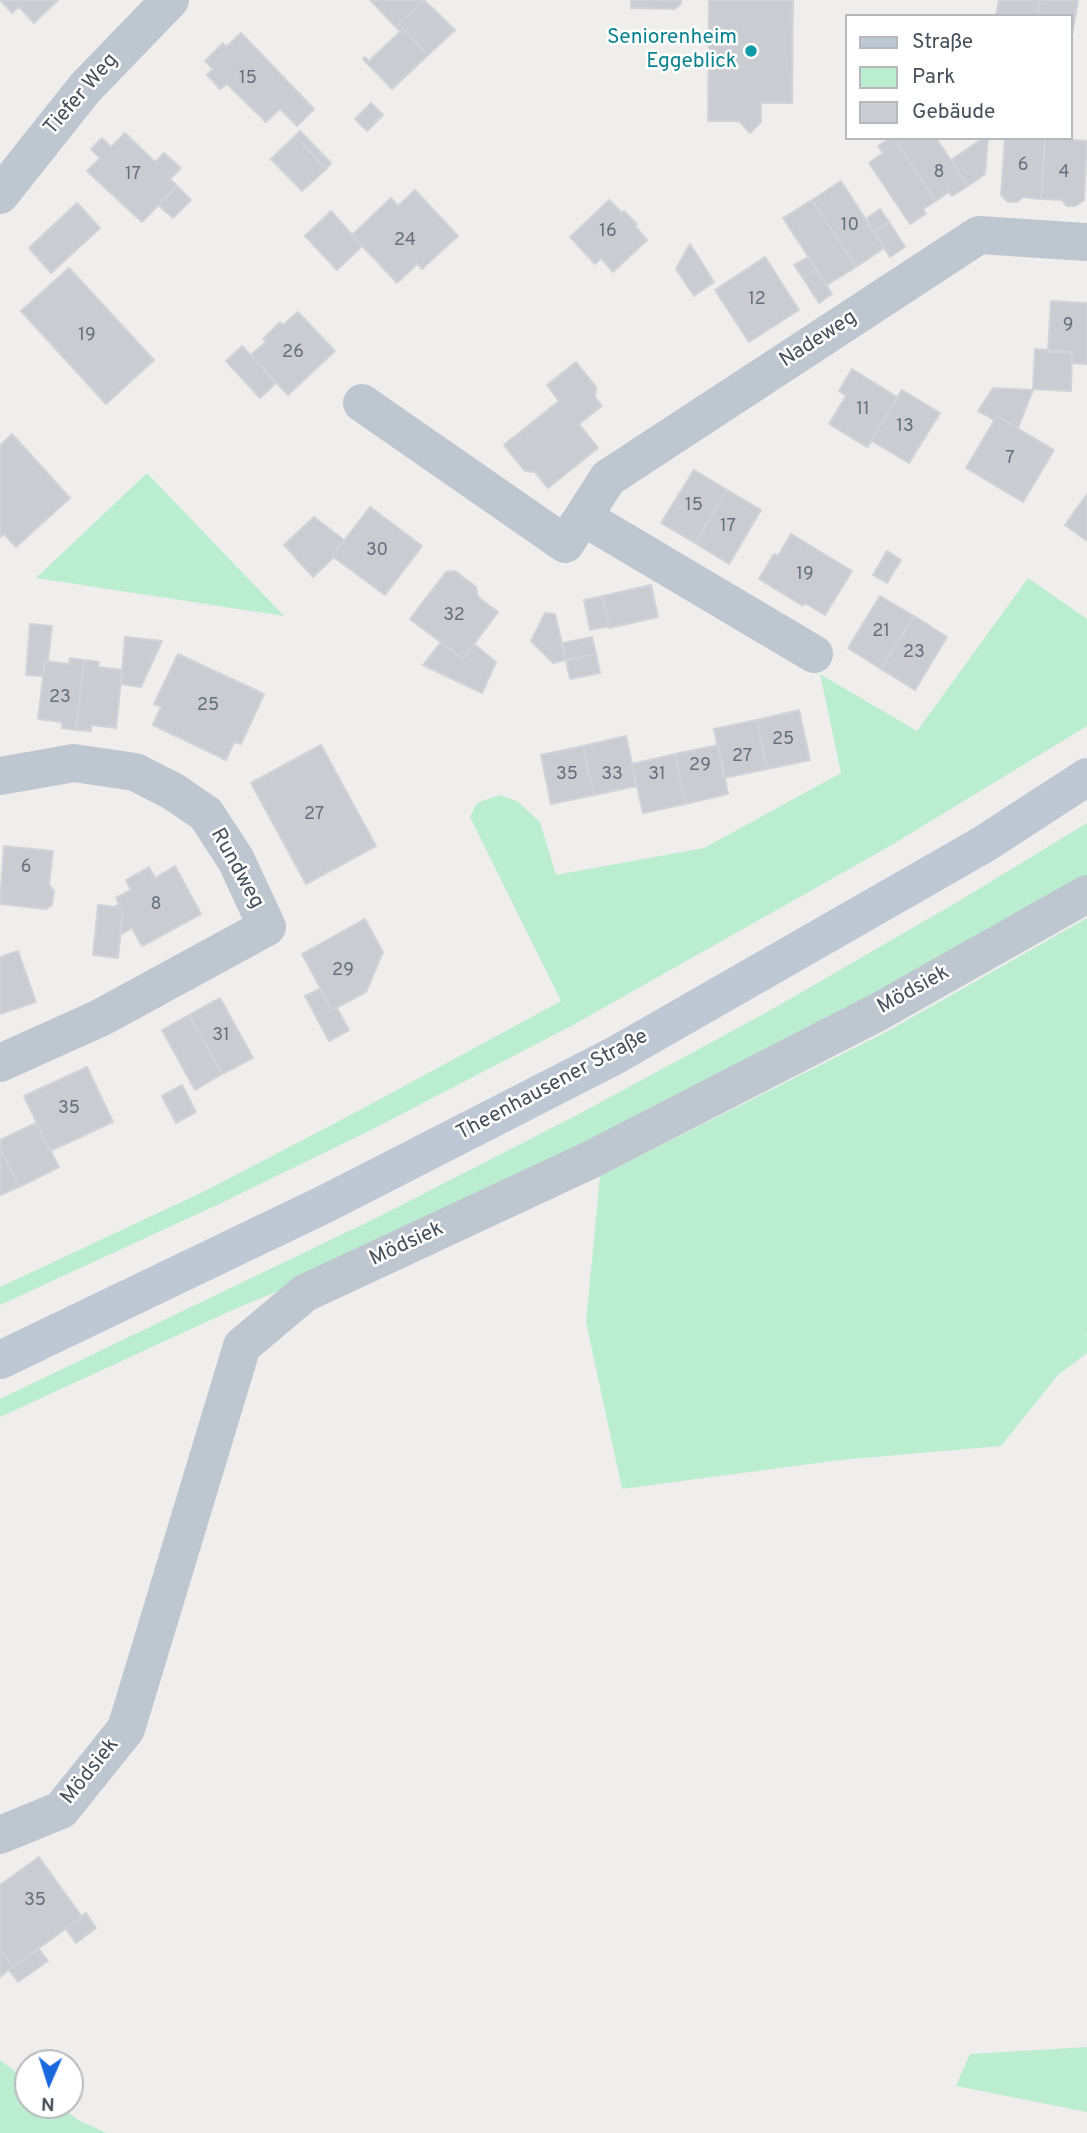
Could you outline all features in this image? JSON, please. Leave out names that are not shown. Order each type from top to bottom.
[{"type":"main road","name":"Theenhausener Straße","points":[[0,1360],[327,1203],[614,1056],[984,844],[1087,777]]},
{"type":"street","name":"Tiefer Weg","points":[[0,195],[85,88],[170,0]]},
{"type":"street","name":"Nadeweg","points":[[362,403],[565,544],[608,478],[979,235],[1087,243]]},
{"type":"street","points":[[583,517],[814,653]]},
{"type":"street","name":"Rundweg","points":[[0,776],[74,763],[135,772],[174,792],[205,814],[236,860],[267,926],[100,1018],[0,1063]]},
{"type":"street","name":"Mödsiek","points":[[0,1835],[61,1810],[126,1730],[242,1346],[305,1293],[590,1160],[878,1012],[1087,894]]},
{"type":"green space","points":[[147,473],[284,616],[36,578]]},
{"type":"green space","points":[[1028,578],[1087,619],[1087,726],[890,846],[573,1025],[371,1130],[217,1205],[0,1305],[0,1287],[207,1190],[561,1001],[470,817],[477,803],[499,795],[517,801],[540,822],[556,875],[704,848],[841,773],[820,674],[917,731]]},
{"type":"green space","points":[[1087,823],[1087,875],[918,971],[586,1141],[302,1281],[228,1312],[0,1417],[0,1399],[378,1217],[579,1114],[769,1011]]},
{"type":"green space","points":[[1087,918],[1087,1334],[1082,1335],[1087,1335],[1087,1353],[1058,1375],[1001,1446],[840,1460],[622,1489],[586,1322],[600,1176],[888,1031]]},
{"type":"green space","points":[[1087,2047],[1087,2112],[956,2086],[970,2054]]},
{"type":"green space","points":[[0,2060],[14,2070],[14,2119],[77,2119],[107,2133],[0,2133]]},
{"type":"building","points":[[0,0],[58,0],[34,23],[19,7],[12,13]]},
{"type":"building","points":[[370,0],[424,0],[396,27]]},
{"type":"building","points":[[424,0],[455,30],[428,55],[403,29],[400,31],[396,27]]},
{"type":"building","name":"Seniorenheim Eggeblick","points":[[631,0],[681,0],[681,3],[675,9],[631,8]]},
{"type":"building","name":"Seniorenheim Eggeblick","points":[[709,0],[793,0],[792,103],[761,103],[761,122],[750,133],[739,121],[708,121]]},
{"type":"building","points":[[999,0],[1040,0],[1037,14],[996,14]]},
{"type":"building","points":[[1040,0],[1078,0],[1073,30],[1073,14],[1037,14]]},
{"type":"building","points":[[403,29],[428,55],[392,89],[363,59],[365,57],[369,61]]},
{"type":"building","points":[[241,33],[314,109],[297,126],[280,109],[266,122],[227,84],[220,89],[207,75],[213,69],[205,61],[223,43],[226,47]]},
{"type":"building","points":[[371,103],[383,115],[367,131],[355,119]]},
{"type":"building","points":[[300,131],[331,163],[326,169],[295,136]]},
{"type":"building","points":[[125,133],[155,162],[164,153],[181,168],[170,179],[177,186],[142,222],[87,171],[100,158],[91,149],[102,138],[111,147]]},
{"type":"building","points":[[295,136],[326,169],[302,191],[271,159]]},
{"type":"building","points":[[888,140],[895,140],[936,201],[923,209],[926,214],[910,224],[869,163],[883,153],[878,146]]},
{"type":"building","points":[[895,140],[937,140],[968,186],[952,196],[949,192],[936,201]]},
{"type":"building","points":[[980,140],[988,140],[985,174],[968,186],[951,160]]},
{"type":"building","points":[[1005,140],[1045,140],[1041,199],[1023,197],[1017,202],[1008,202],[1001,195]]},
{"type":"building","points":[[1045,140],[1087,141],[1084,200],[1076,206],[1067,206],[1062,200],[1041,199]]},
{"type":"building","points":[[841,181],[884,248],[856,267],[812,200]]},
{"type":"building","points":[[177,186],[191,200],[173,218],[158,205]]},
{"type":"building","points":[[415,190],[458,236],[422,269],[417,264],[397,283],[352,235],[391,198],[398,206]]},
{"type":"building","points":[[609,200],[637,224],[635,226],[647,240],[613,272],[601,258],[595,264],[570,237]]},
{"type":"building","points":[[812,200],[856,267],[827,285],[783,218]]},
{"type":"building","points":[[77,203],[100,228],[51,273],[29,248]]},
{"type":"building","points":[[880,209],[889,222],[874,232],[866,219]]},
{"type":"building","points":[[331,211],[362,246],[337,270],[305,236]]},
{"type":"building","points":[[889,222],[905,247],[890,257],[874,232]]},
{"type":"building","points":[[690,244],[714,282],[694,296],[676,269]]},
{"type":"building","points":[[765,257],[799,310],[749,342],[715,290]]},
{"type":"building","points":[[808,257],[816,269],[803,278],[794,265]]},
{"type":"building","points":[[69,268],[154,360],[106,404],[21,311]]},
{"type":"building","points":[[816,269],[832,294],[819,303],[803,278]]},
{"type":"building","points":[[1051,301],[1087,303],[1087,364],[1071,363],[1072,352],[1048,352]]},
{"type":"building","points":[[298,312],[335,351],[288,395],[251,355],[266,342],[263,339],[280,322],[283,325]]},
{"type":"building","points":[[242,346],[276,383],[260,398],[226,361]]},
{"type":"building","points":[[1035,349],[1072,352],[1071,391],[1033,389]]},
{"type":"building","points":[[576,362],[596,387],[595,397],[602,406],[579,424],[598,448],[548,488],[535,472],[525,471],[504,445],[559,401],[547,385]]},
{"type":"building","points":[[852,369],[897,397],[902,390],[867,447],[829,424],[846,396],[839,391]]},
{"type":"building","points":[[993,388],[1033,390],[1018,428],[997,416],[994,420],[978,411]]},
{"type":"building","points":[[902,390],[940,413],[909,463],[872,441],[867,447]]},
{"type":"building","points":[[997,416],[1054,450],[1023,502],[966,468]]},
{"type":"building","points":[[12,434],[70,498],[16,547],[4,534],[0,537],[0,446]]},
{"type":"building","points":[[694,470],[727,490],[695,543],[661,523]]},
{"type":"building","points":[[727,490],[761,510],[729,564],[695,543]]},
{"type":"building","points":[[1087,494],[1087,541],[1065,525]]},
{"type":"building","points":[[370,507],[422,546],[385,595],[332,556]]},
{"type":"building","points":[[314,517],[344,540],[332,556],[334,557],[313,577],[284,545]]},
{"type":"building","points":[[791,534],[852,571],[825,615],[805,603],[803,606],[759,579],[774,554],[778,556]]},
{"type":"building","points":[[887,551],[901,560],[887,583],[873,575]]},
{"type":"building","points":[[455,571],[476,587],[478,597],[498,612],[463,659],[410,619],[446,572]]},
{"type":"building","points":[[651,585],[658,617],[609,628],[603,596]]},
{"type":"building","points":[[603,596],[609,626],[590,630],[584,600]]},
{"type":"building","points":[[880,596],[914,616],[881,669],[848,648]]},
{"type":"building","points":[[545,613],[555,614],[566,660],[553,663],[531,641]]},
{"type":"building","points":[[914,616],[947,637],[915,690],[881,669]]},
{"type":"building","points":[[30,624],[52,626],[48,661],[45,661],[43,676],[26,675]]},
{"type":"building","points":[[125,637],[162,641],[141,687],[121,684]]},
{"type":"building","points":[[592,637],[596,654],[566,660],[563,643]]},
{"type":"building","points":[[441,642],[463,659],[474,644],[496,662],[482,693],[423,665]]},
{"type":"building","points":[[178,654],[264,694],[241,744],[234,742],[226,760],[153,725],[161,707],[154,704]]},
{"type":"building","points":[[596,654],[600,673],[570,679],[566,660]]},
{"type":"building","points":[[70,658],[84,660],[76,730],[62,728],[62,722],[38,719],[45,661],[69,664]]},
{"type":"building","points":[[84,660],[99,662],[98,667],[122,670],[116,728],[91,725],[91,731],[76,730]]},
{"type":"building","points":[[799,710],[810,760],[767,769],[757,720]]},
{"type":"building","points":[[757,720],[767,769],[724,778],[714,729]]},
{"type":"building","points":[[626,736],[637,786],[594,795],[583,746]]},
{"type":"building","points":[[321,745],[376,846],[306,884],[251,783]]},
{"type":"building","points":[[718,745],[728,794],[685,804],[675,754]]},
{"type":"building","points":[[583,746],[594,795],[551,804],[541,755]]},
{"type":"building","points":[[675,754],[685,804],[643,813],[632,764]]},
{"type":"building","points":[[4,846],[53,851],[49,885],[54,891],[52,905],[46,909],[0,904]]},
{"type":"building","points":[[175,866],[201,914],[142,946],[132,928],[120,935],[123,908],[114,907],[119,904],[116,898],[131,890],[126,880],[149,867],[155,878]]},
{"type":"building","points":[[98,905],[123,908],[118,958],[93,955]]},
{"type":"building","points":[[365,919],[383,952],[366,992],[332,1010],[302,954]]},
{"type":"building","points":[[18,951],[36,1002],[0,1014],[0,957]]},
{"type":"building","points":[[320,989],[332,1010],[337,1008],[349,1030],[329,1041],[305,996]]},
{"type":"building","points":[[220,998],[253,1058],[222,1074],[189,1015]]},
{"type":"building","points":[[189,1015],[222,1074],[195,1090],[162,1030]]},
{"type":"building","points":[[87,1067],[113,1122],[50,1151],[24,1096]]},
{"type":"building","points":[[182,1085],[196,1112],[176,1123],[162,1096]]},
{"type":"building","points":[[36,1123],[59,1167],[19,1187],[0,1147],[0,1140]]},
{"type":"building","points":[[0,1147],[19,1187],[0,1195]]},
{"type":"building","points":[[39,1857],[82,1917],[13,1967],[0,1949],[0,1885]]},
{"type":"building","points":[[86,1913],[96,1928],[76,1943],[66,1929]]},
{"type":"building","points":[[0,1949],[13,1967],[0,1977]]},
{"type":"building","points":[[39,1949],[48,1961],[18,1982],[9,1970]]},
{"type":"place","name":"Seniorenheim Eggeblick","points":[[751,51]]}]
